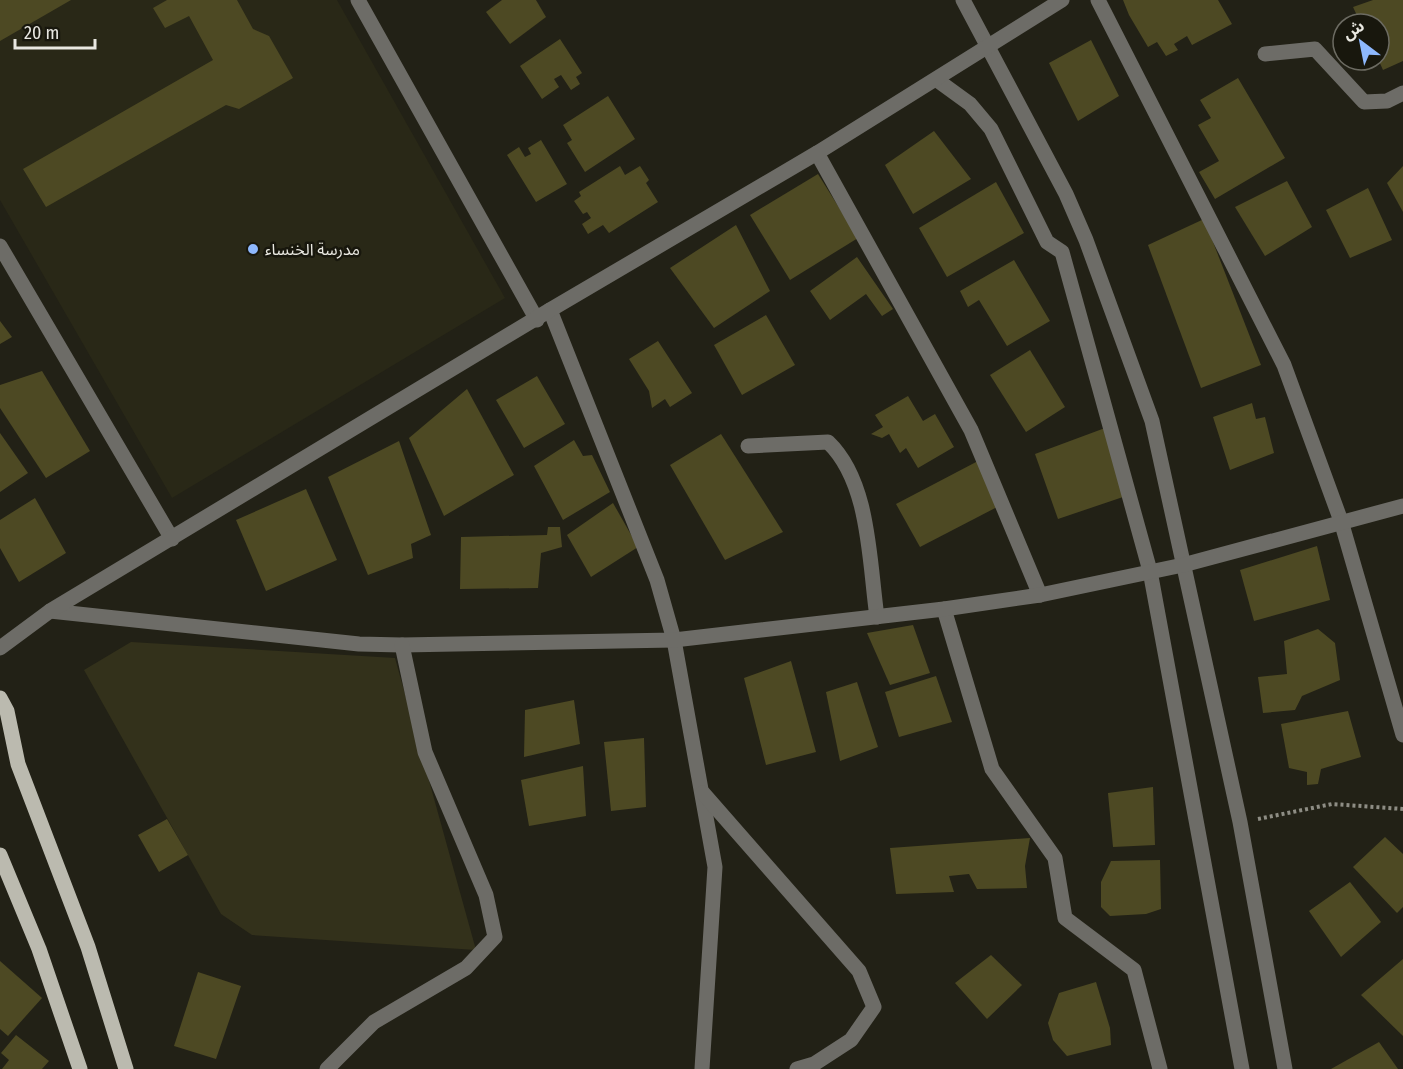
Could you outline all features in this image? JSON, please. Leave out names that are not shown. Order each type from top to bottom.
[{"type":"main road","points":[[2,709],[18,764],[88,946],[126,1069]]},
{"type":"main road","points":[[0,855],[39,949],[80,1069]]},
{"type":"street","points":[[358,0],[537,320]]},
{"type":"street","points":[[963,0],[985,46],[1066,195],[1086,240],[1152,421],[1240,822],[1286,1069]]},
{"type":"street","points":[[0,648],[50,611],[537,320],[550,310],[817,153],[1062,0]]},
{"type":"street","points":[[1098,0],[1284,365],[1341,521],[1403,735]]},
{"type":"street","points":[[1265,54],[1315,49],[1364,102],[1387,101],[1403,93]]},
{"type":"street","points":[[937,80],[970,104],[991,129],[1047,242],[1062,252],[1150,571],[1242,1069]]},
{"type":"street","points":[[817,153],[971,430],[1040,596]]},
{"type":"street","points":[[0,246],[172,539]]},
{"type":"street","points":[[550,310],[657,580],[674,640],[715,867],[702,1069]]},
{"type":"street","points":[[748,446],[828,442],[842,456],[859,492],[878,617]]},
{"type":"street","points":[[50,611],[359,644],[674,640],[1040,596],[1183,565],[1403,506]]},
{"type":"street","points":[[944,609],[992,769],[1055,858],[1065,918],[1134,970],[1160,1069]]},
{"type":"street","points":[[327,1069],[374,1022],[466,968],[495,937],[488,905],[424,752],[402,645]]},
{"type":"street","points":[[701,791],[858,971],[874,1007],[852,1040],[814,1064],[797,1069]]},
{"type":"path","points":[[1240,822],[1332,804],[1403,809]]},
{"type":"shaded area","name":"مدرسة الخنساء","points":[[0,0],[337,0],[505,298],[172,498],[0,200]]},
{"type":"shaded area","points":[[131,642],[395,658],[476,950],[252,935],[221,914],[84,670]]},
{"type":"building","points":[[0,0],[71,0],[0,41]]},
{"type":"building","points":[[167,0],[237,0],[253,29],[269,36],[293,78],[239,109],[226,105],[46,207],[23,169],[213,60],[189,16],[165,28],[153,8]]},
{"type":"building","points":[[502,0],[536,0],[546,17],[510,44],[486,12]]},
{"type":"building","points":[[1123,0],[1218,0],[1232,24],[1192,45],[1187,36],[1174,44],[1178,50],[1166,56],[1157,42],[1148,47]]},
{"type":"building","points":[[1373,0],[1403,0],[1403,61],[1391,66],[1391,12],[1355,12],[1353,7]]},
{"type":"building","points":[[560,39],[582,73],[576,77],[580,84],[571,90],[561,75],[554,79],[559,87],[542,99],[520,66]]},
{"type":"building","points":[[1091,40],[1119,96],[1078,121],[1049,63]]},
{"type":"building","points":[[1238,78],[1285,158],[1215,199],[1199,172],[1219,161],[1198,125],[1211,118],[1200,100]]},
{"type":"building","points":[[608,96],[635,139],[585,172],[567,143],[572,140],[563,125]]},
{"type":"building","points":[[934,131],[971,179],[913,214],[885,165]]},
{"type":"building","points":[[541,140],[567,184],[536,202],[507,155],[519,147],[525,157],[531,154],[528,148]]},
{"type":"building","points":[[620,166],[625,175],[640,166],[649,180],[646,183],[658,202],[609,233],[603,225],[588,234],[582,224],[591,218],[587,212],[583,214],[574,201],[581,196],[579,192]]},
{"type":"building","points":[[1403,166],[1403,212],[1387,183]]},
{"type":"building","points":[[818,174],[858,238],[790,280],[750,215]]},
{"type":"building","points":[[1287,181],[1312,227],[1265,256],[1235,207]]},
{"type":"building","points":[[996,182],[1024,233],[947,277],[919,228]]},
{"type":"building","points":[[1368,188],[1392,240],[1350,258],[1326,210]]},
{"type":"building","points":[[1204,219],[1261,365],[1201,388],[1148,245]]},
{"type":"building","points":[[736,225],[770,291],[714,328],[670,268]]},
{"type":"building","points":[[857,257],[893,309],[882,316],[866,294],[830,320],[810,291]]},
{"type":"building","points":[[1014,260],[1050,321],[1007,346],[979,300],[968,307],[960,291]]},
{"type":"building","points":[[766,315],[795,365],[742,395],[714,345]]},
{"type":"building","points":[[0,321],[12,337],[0,344]]},
{"type":"building","points":[[658,341],[692,393],[670,407],[665,399],[652,408],[649,391],[629,359]]},
{"type":"building","points":[[1030,350],[1065,407],[1026,432],[990,375]]},
{"type":"building","points":[[42,371],[90,451],[46,478],[0,408],[0,385]]},
{"type":"building","points":[[537,376],[565,424],[524,448],[496,400]]},
{"type":"building","points":[[467,389],[514,475],[444,516],[409,438]]},
{"type":"building","points":[[908,396],[923,421],[935,414],[954,447],[918,468],[906,448],[900,453],[889,434],[882,438],[871,434],[883,427],[875,415]]},
{"type":"building","points":[[1252,403],[1256,419],[1265,417],[1274,453],[1230,470],[1213,417]]},
{"type":"building","points":[[1105,428],[1123,497],[1058,519],[1035,454]]},
{"type":"building","points":[[0,433],[28,473],[0,492]]},
{"type":"building","points":[[721,434],[783,532],[725,560],[670,465]]},
{"type":"building","points":[[574,440],[583,456],[592,455],[610,492],[563,520],[534,466]]},
{"type":"building","points":[[399,441],[431,535],[411,544],[413,558],[368,575],[328,477]]},
{"type":"building","points":[[978,461],[1001,505],[920,547],[896,504]]},
{"type":"building","points":[[306,489],[337,560],[266,591],[236,520]]},
{"type":"building","points":[[35,498],[66,553],[19,582],[0,548],[0,520]]},
{"type":"building","points":[[613,503],[638,547],[591,577],[567,535]]},
{"type":"building","points":[[548,527],[560,527],[562,547],[541,553],[538,588],[460,589],[461,537],[547,535]]},
{"type":"building","points":[[1317,546],[1330,600],[1254,621],[1240,570]]},
{"type":"building","points":[[913,625],[930,673],[890,685],[867,633]]},
{"type":"building","points":[[1318,629],[1335,643],[1340,680],[1302,696],[1295,710],[1263,713],[1258,677],[1287,674],[1284,641]]},
{"type":"building","points":[[791,661],[816,752],[766,765],[744,678]]},
{"type":"building","points":[[936,676],[952,722],[899,737],[885,692]]},
{"type":"building","points":[[857,682],[878,747],[840,761],[826,692]]},
{"type":"building","points":[[574,700],[580,744],[524,757],[525,710]]},
{"type":"building","points":[[1348,711],[1361,757],[1321,769],[1318,784],[1307,785],[1307,772],[1289,768],[1281,724]]},
{"type":"building","points":[[644,738],[646,807],[611,811],[604,742]]},
{"type":"building","points":[[583,766],[586,816],[529,826],[521,780]]},
{"type":"building","points":[[1153,787],[1155,845],[1113,847],[1108,793]]},
{"type":"building","points":[[167,819],[188,855],[159,872],[138,835]]},
{"type":"building","points":[[1385,837],[1403,854],[1403,907],[1397,913],[1353,867]]},
{"type":"building","points":[[1030,838],[1025,866],[1027,888],[977,889],[969,874],[949,876],[954,892],[896,894],[890,848]]},
{"type":"building","points":[[1160,860],[1161,909],[1146,914],[1110,916],[1101,907],[1101,882],[1111,861]]},
{"type":"building","points":[[1350,882],[1381,922],[1341,957],[1309,911]]},
{"type":"building","points":[[991,955],[1022,985],[987,1019],[955,983]]},
{"type":"building","points":[[1403,959],[1403,1036],[1361,995]]},
{"type":"building","points":[[0,961],[42,998],[8,1036],[0,1029]]},
{"type":"building","points":[[198,972],[241,986],[216,1059],[174,1046]]},
{"type":"building","points":[[1096,982],[1110,1028],[1111,1045],[1067,1056],[1053,1040],[1048,1023],[1059,993]]},
{"type":"building","points":[[16,1035],[49,1061],[42,1069],[2,1069],[9,1060],[1,1053]]},
{"type":"building","points":[[1379,1042],[1398,1069],[1331,1069]]},
{"type":"place","name":"مدرسة الخنساء","points":[[253,249]]}]
